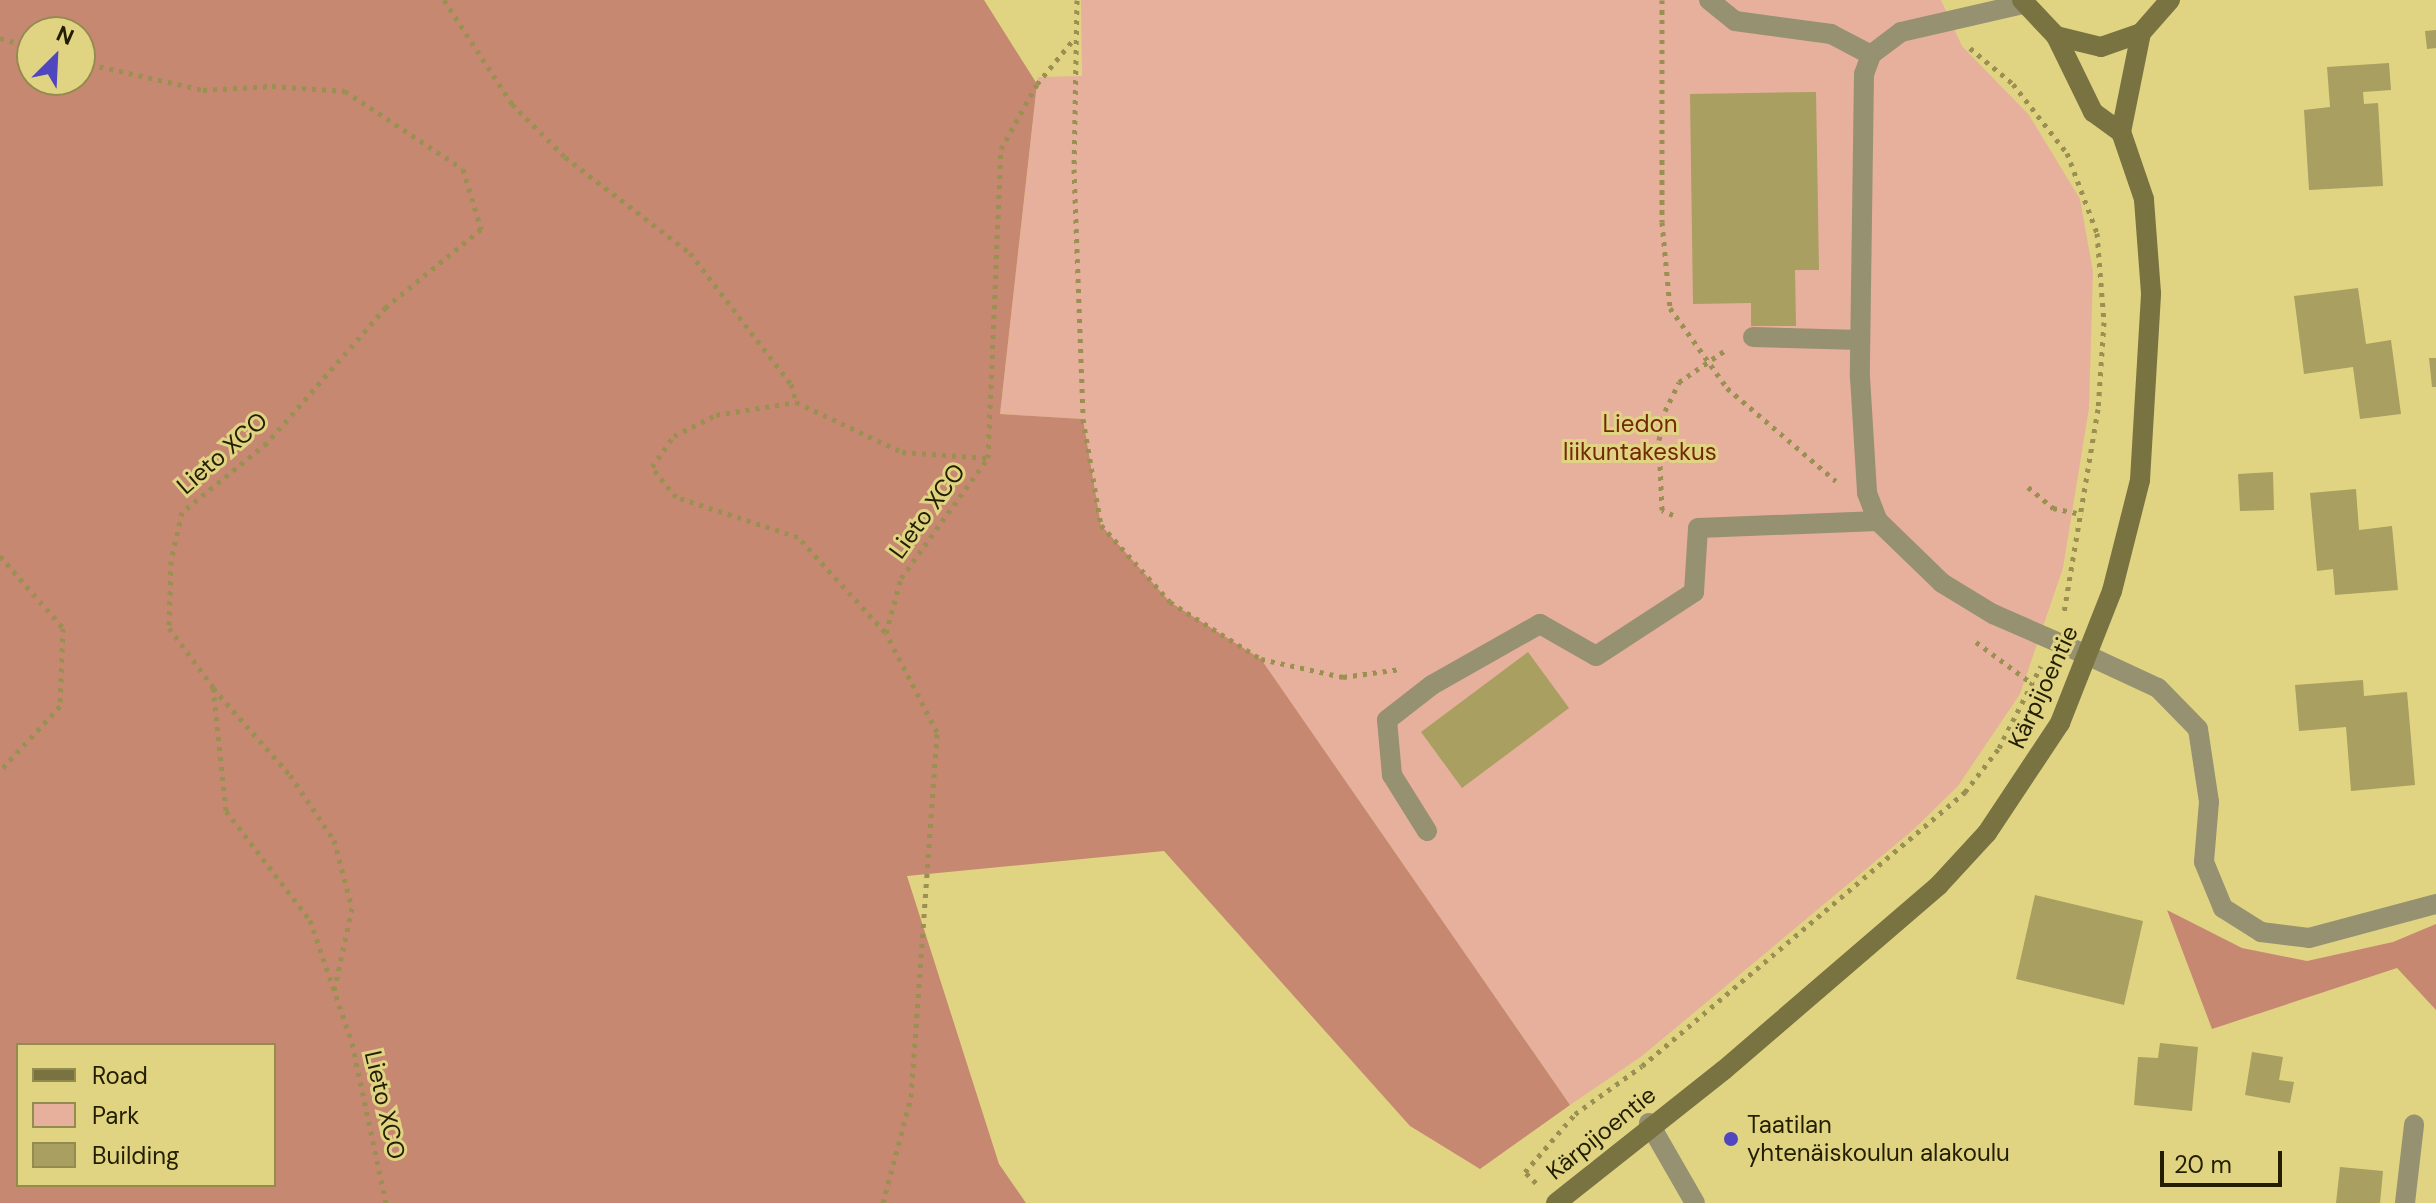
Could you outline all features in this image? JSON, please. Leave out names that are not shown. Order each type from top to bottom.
[{"type":"street","points":[[1709,0],[1735,21],[1831,34],[1871,55]]},
{"type":"street","points":[[2056,36],[2101,47],[2141,33],[2170,0]]},
{"type":"street","points":[[2141,33],[2121,132],[2093,112],[2056,36],[2023,2],[1923,24],[1885,39],[1871,55],[1864,74],[1860,340],[1867,493],[1878,521],[1942,583],[1993,614],[2158,688],[2198,729],[2208,773],[2204,862],[2223,908],[2261,932],[2309,938],[2436,904]]},
{"type":"street","name":"Kärpijoentie","points":[[1557,1203],[1649,1123],[1724,1070],[1949,875],[2029,777],[2089,656],[2134,510],[2148,390],[2151,293],[2144,199],[2121,132]]},
{"type":"street","points":[[1753,337],[1860,340]]},
{"type":"street","points":[[1427,831],[1392,775],[1387,720],[1432,685],[1540,624],[1596,656],[1694,592],[1698,528],[1878,521]]},
{"type":"street","points":[[1649,1123],[1695,1203]]},
{"type":"street","points":[[2405,1203],[2414,1125]]},
{"type":"path","points":[[444,0],[512,104],[565,157],[690,253],[791,384],[796,402]]},
{"type":"path","points":[[1077,0],[1074,39],[1083,419],[1101,525],[1170,602],[1261,659],[1343,677],[1405,668],[1432,685]]},
{"type":"path","points":[[1662,0],[1670,308],[1705,359],[1759,420],[1807,461],[1867,493]]},
{"type":"path","points":[[1964,36],[2052,131],[2088,196],[2094,220],[2104,322],[2082,514],[2064,613]]},
{"type":"path","name":"Lieto XCO","points":[[886,633],[901,578],[988,458],[1001,149],[1037,84],[1074,39]]},
{"type":"path","name":"Lieto XCO","points":[[96,66],[203,90],[272,86],[345,91],[463,169],[481,229],[386,307],[267,443],[182,512],[171,561],[169,628],[213,687],[226,811],[310,920],[356,1059],[386,1203]]},
{"type":"path","points":[[1698,528],[1662,510],[1659,440],[1679,382],[1705,359],[1732,347]]},
{"type":"path","points":[[883,1203],[911,1097],[937,732],[886,633],[798,537],[676,497],[652,467],[674,436],[716,415],[796,402],[902,452],[988,458]]},
{"type":"path","points":[[2028,487],[2053,508],[2082,514]]},
{"type":"path","points":[[0,556],[63,628],[60,706],[0,771]]},
{"type":"path","points":[[1557,1203],[1525,1172],[1575,1114],[1642,1066],[1965,792],[1999,748],[2041,666]]},
{"type":"path","points":[[213,687],[290,775],[334,840],[352,908],[334,992]]},
{"type":"green space","name":"Liedon liikuntakeskus","points":[[1081,0],[1941,0],[1962,46],[2029,115],[2080,199],[2093,272],[2089,408],[2063,568],[2020,694],[1958,786],[1913,830],[1642,1056],[1570,1105],[1261,659],[1170,602],[1101,525],[1083,419],[1000,414],[1038,77],[1082,76]]},
{"type":"shaded area","points":[[0,0],[984,0],[1037,84],[1000,414],[1083,419],[1101,525],[1170,602],[1261,659],[1570,1105],[1480,1169],[1410,1126],[1164,851],[907,876],[999,1164],[1026,1203],[0,1203]]},
{"type":"shaded area","points":[[2167,910],[2242,948],[2307,961],[2393,942],[2436,924],[2436,1010],[2397,968],[2212,1029]]},
{"type":"building","points":[[2436,30],[2436,48],[2427,49],[2425,31]]},
{"type":"building","points":[[2389,63],[2391,90],[2363,92],[2364,104],[2378,103],[2383,186],[2309,190],[2304,110],[2330,107],[2327,67]]},
{"type":"building","points":[[1816,92],[1819,270],[1795,270],[1796,326],[1751,326],[1751,303],[1693,304],[1690,94]]},
{"type":"building","points":[[2358,288],[2366,344],[2391,340],[2401,414],[2360,419],[2353,367],[2304,374],[2294,296]]},
{"type":"building","points":[[2429,358],[2436,358],[2436,387],[2432,387]]},
{"type":"building","points":[[2273,472],[2274,510],[2240,511],[2238,474]]},
{"type":"building","points":[[2356,489],[2359,530],[2392,526],[2398,590],[2335,595],[2333,569],[2317,571],[2310,493]]},
{"type":"building","points":[[1528,652],[1569,708],[1462,788],[1421,732]]},
{"type":"building","points":[[2363,680],[2364,696],[2407,692],[2415,785],[2351,791],[2346,727],[2299,731],[2295,685]]},
{"type":"building","points":[[2035,895],[2143,921],[2124,1005],[2016,979]]},
{"type":"building","points":[[2160,1043],[2198,1047],[2192,1111],[2134,1105],[2138,1057],[2158,1058]]},
{"type":"building","points":[[2252,1052],[2283,1057],[2279,1080],[2294,1082],[2290,1103],[2245,1095]]},
{"type":"building","points":[[2340,1167],[2383,1171],[2380,1203],[2336,1203]]},
{"type":"place","name":"Taatilan yhtenäiskoulun alakoulu","points":[[1731,1139]]}]
